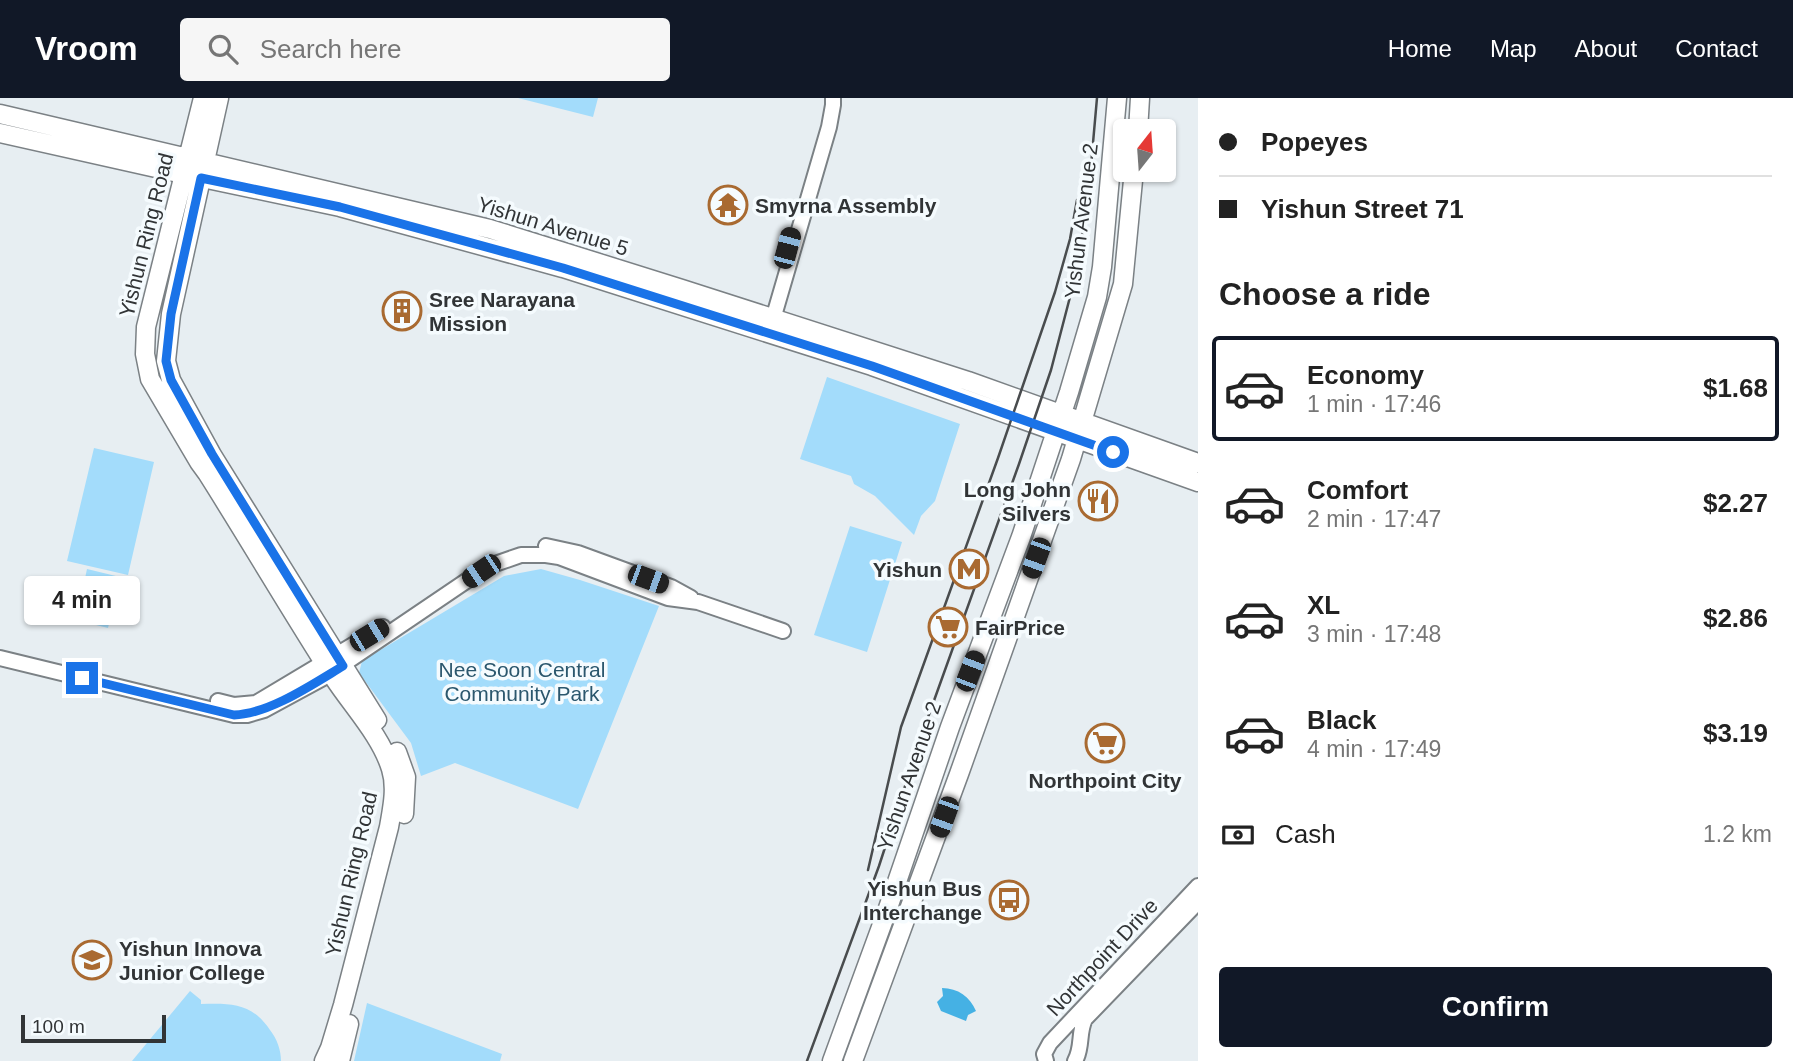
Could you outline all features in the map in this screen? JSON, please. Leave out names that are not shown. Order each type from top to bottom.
[{"type":"main road","name":"Yishun Ring Road","points":[[195,168],[204,98]]},
{"type":"main road","name":"Yishun Ring Road","points":[[219,98],[146,327],[145,354],[149,379],[199,462],[334,664],[395,747],[404,767],[407,788],[400,829],[340,1061]]},
{"type":"main road","name":"Yishun Avenue 2","points":[[832,1061],[945,740],[1021,537],[1097,297],[1117,98]]},
{"type":"main road","points":[[1139,119],[1140,98]]},
{"type":"main road","name":"Yishun Avenue 5","points":[[0,114],[195,168]]},
{"type":"main road","name":"Yishun Avenue 5","points":[[0,133],[195,168],[490,229],[767,325],[872,366],[1198,482]]},
{"type":"main road","points":[[853,1061],[964,762],[1083,421],[1123,284],[1133,182]]},
{"type":"main road","points":[[1102,267],[1110,246],[1121,238],[1128,237]]},
{"type":"main road","name":"Yishun Avenue 5","points":[[767,325],[968,381],[1198,463]]},
{"type":"main road","name":"Yishun Ring Road","points":[[324,1061],[346,992],[389,827],[394,792],[391,768],[384,752],[334,664]]},
{"type":"street","points":[[767,325],[822,126],[826,98]]},
{"type":"street","points":[[767,325],[829,127],[833,98]]},
{"type":"street","points":[[0,658],[234,715],[247,715],[264,710],[472,570],[494,558],[522,548],[549,547],[578,553],[671,587],[698,602],[783,631]]},
{"type":"street","points":[[0,651],[234,705],[256,703],[334,664]]},
{"type":"street","name":"Northpoint Drive","points":[[1046,1061],[1044,1055],[1050,1043],[1198,886]]},
{"type":"street","name":"Northpoint Drive","points":[[1075,1061],[1082,1046],[1082,1026],[1085,1019],[1198,902]]},
{"type":"green space","points":[[518,98],[598,98],[593,117]]},
{"type":"green space","points":[[827,377],[960,424],[935,501],[921,516],[914,535],[875,496],[854,484],[851,476],[800,459]]},
{"type":"green space","points":[[94,448],[154,462],[128,575],[67,561]]},
{"type":"green space","points":[[850,526],[902,542],[867,652],[814,635]]},
{"type":"green space","points":[[87,569],[120,577],[108,628],[76,620]]},
{"type":"green space","name":"Nee Soon Central Community Park","points":[[541,569],[659,606],[578,809],[455,763],[421,776],[411,743],[359,673],[362,661],[504,576]]},
{"type":"green space","points":[[190,991],[201,1000],[201,1004],[240,1006],[256,1014],[275,1037],[281,1061],[132,1061]]},
{"type":"green space","points":[[367,1003],[502,1054],[500,1061],[354,1061]]},
{"type":"shaded area","points":[[942,988],[963,994],[976,1011],[968,1015],[966,1021],[941,1011],[937,1002],[943,996]]},
{"type":"railway","points":[[807,1061],[879,866],[922,734],[1051,370],[1082,238],[1097,98]]},
{"type":"railway","points":[[868,870],[901,727],[1055,292],[1070,239],[1077,200]]},
{"type":"place","name":"Smyrna Assembly","points":[[728,205]]},
{"type":"place","name":"Sree Narayana Mission","points":[[402,311]]},
{"type":"place","name":"Long John Silvers","points":[[1098,501]]},
{"type":"place","name":"Yishun","points":[[969,569]]},
{"type":"place","name":"FairPrice","points":[[948,627]]},
{"type":"place","name":"Northpoint City","points":[[1105,743]]},
{"type":"place","name":"Yishun Bus Interchange","points":[[1009,900]]},
{"type":"place","name":"Yishun Innova Junior College","points":[[92,960]]},
{"type":"route","points":[[82,678],[234,715],[247,715],[264,710],[343,666],[212,454],[171,380],[166,361],[167,337],[201,178],[340,207],[563,268],[872,366],[1113,452]]}]
